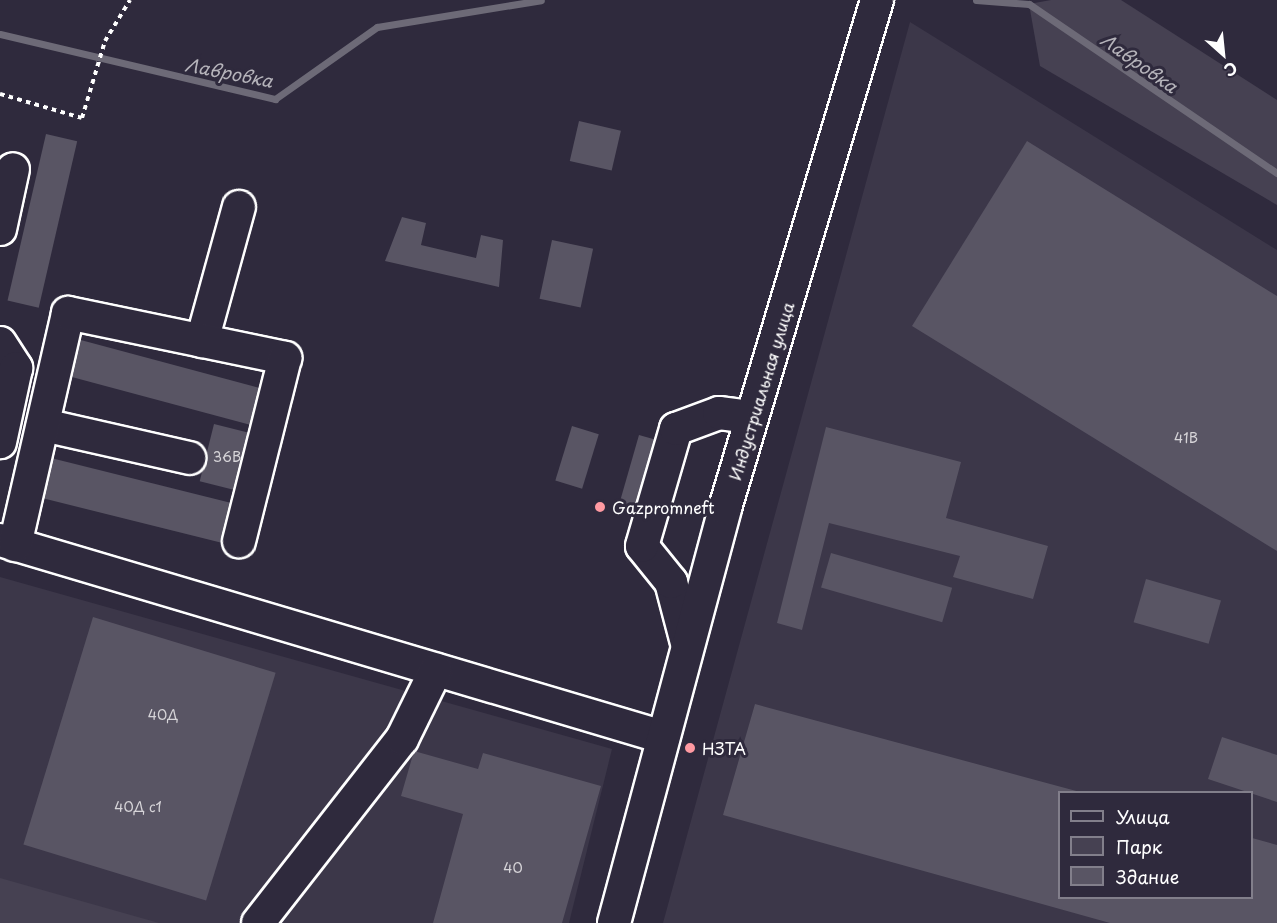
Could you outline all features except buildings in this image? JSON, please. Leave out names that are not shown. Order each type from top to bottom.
[{"type":"street","name":"Индустриальная улица","points":[[614,923],[687,643],[877,0]]},
{"type":"street","points":[[0,229],[13,169]]},
{"type":"street","points":[[202,341],[239,207]]},
{"type":"street","points":[[239,541],[285,358],[68,313],[43,425],[8,543],[663,737]]},
{"type":"street","points":[[0,343],[16,368],[0,442]]},
{"type":"street","points":[[687,643],[670,582],[642,546],[645,535],[676,429],[719,413],[752,417]]},
{"type":"street","points":[[43,425],[189,458]]},
{"type":"street","points":[[258,923],[402,739],[436,670]]},
{"type":"path","points":[[0,94],[82,118],[101,53],[130,0]]},
{"type":"shaded area","points":[[910,22],[1277,250],[1277,923],[663,923]]},
{"type":"shaded area","points":[[0,577],[612,749],[569,923],[0,923]]},
{"type":"green space","points":[[1051,0],[1121,0],[1277,100],[1277,205],[1040,66],[1029,4]]},
{"type":"green space","points":[[0,878],[159,923],[0,923]]},
{"type":"waterway","name":"Лавровка","points":[[0,34],[275,99],[377,27],[541,0]]},
{"type":"waterway","name":"Лавровка","points":[[976,0],[1029,4],[1277,173]]},
{"type":"place","name":"Gazpromneft","points":[[600,507]]},
{"type":"place","name":"НЗТА","points":[[690,748]]}]
